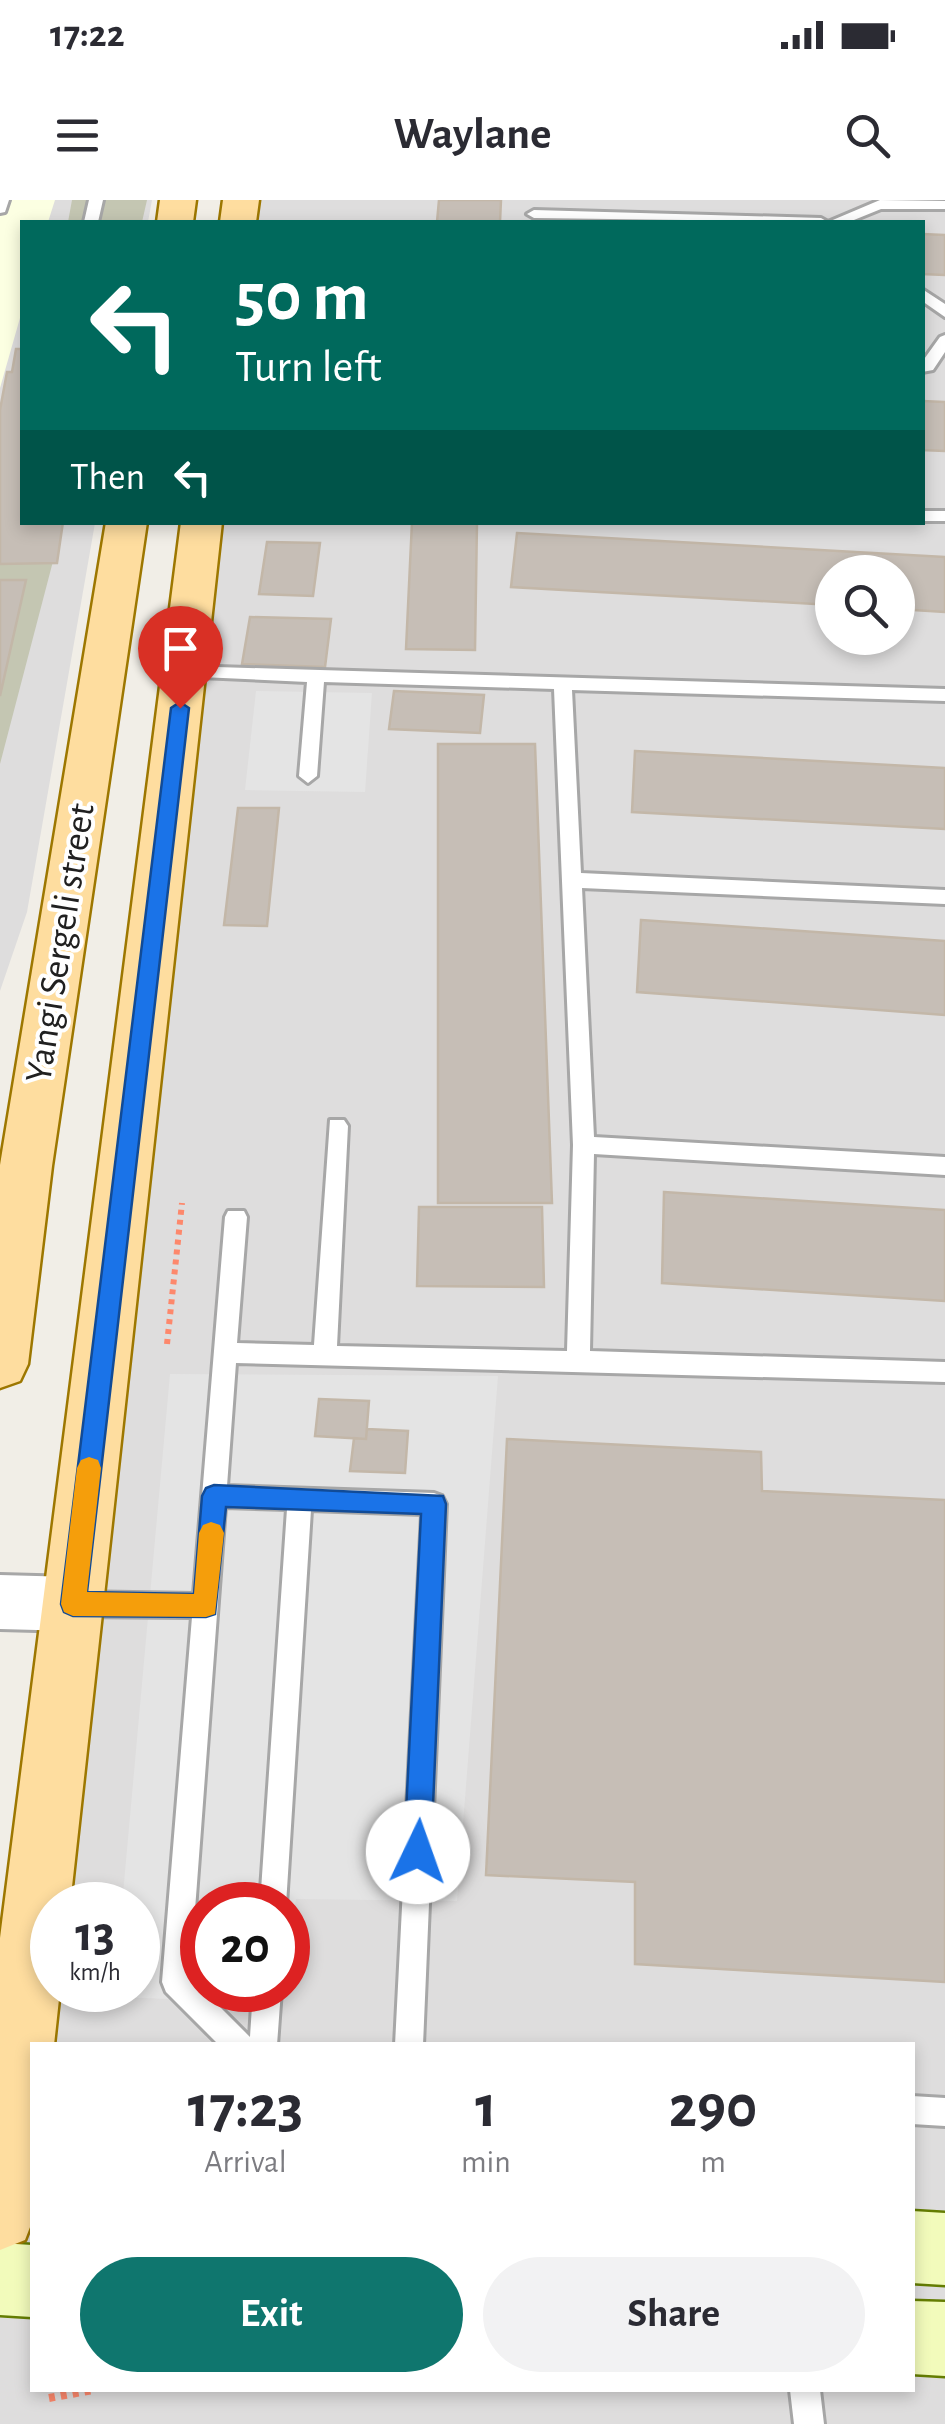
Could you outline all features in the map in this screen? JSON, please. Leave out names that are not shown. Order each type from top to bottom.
[{"type":"main road","name":"Yangi Sergeli street","points":[[0,1364],[26,1166],[127,525]]},
{"type":"main road","points":[[9,2195],[73,1604],[202,525]]},
{"type":"main road","points":[[915,2246],[945,2248]]},
{"type":"main road","points":[[0,2279],[30,2281]]},
{"type":"main road","points":[[915,2337],[945,2339]]},
{"type":"street","points":[[0,1602],[73,1604]]},
{"type":"lane","points":[[0,208],[2,200]]},
{"type":"lane","points":[[849,220],[869,206],[890,201],[945,205]]},
{"type":"lane","points":[[534,212],[764,220]]},
{"type":"lane","points":[[925,295],[945,312]]},
{"type":"lane","points":[[932,368],[945,340]]},
{"type":"lane","points":[[184,672],[945,695]]},
{"type":"lane","points":[[308,776],[316,676]]},
{"type":"lane","points":[[563,683],[584,1145],[578,1361]]},
{"type":"lane","points":[[572,880],[945,896]]},
{"type":"lane","points":[[324,1354],[337,1126]]},
{"type":"lane","points":[[584,1145],[945,1166]]},
{"type":"lane","points":[[236,1218],[176,1982],[237,2042]]},
{"type":"lane","points":[[226,1352],[945,1372]]},
{"type":"lane","points":[[214,1496],[434,1504],[408,2042]]},
{"type":"lane","points":[[275,1882],[300,1498]]},
{"type":"lane","points":[[73,1604],[206,1606]]},
{"type":"lane","points":[[263,2042],[265,2012]]},
{"type":"lane","points":[[915,2110],[945,2112]]},
{"type":"lane","points":[[805,2392],[809,2424]]},
{"type":"path","points":[[167,1344],[182,1203]]},
{"type":"path","points":[[50,2398],[82,2392]]},
{"type":"shaded area","points":[[0,200],[152,200],[148,220],[20,220],[20,525],[95,525],[27,912],[0,991]]},
{"type":"shaded area","points":[[0,200],[55,200],[49,220],[20,220],[20,318],[0,388]]},
{"type":"shaded area","points":[[72,200],[147,200],[142,220],[68,220]]},
{"type":"shaded area","points":[[241,200],[945,200],[945,2424],[0,2424],[0,2215],[30,1964],[30,2012],[160,2012],[160,1882],[40,1882],[202,525],[925,525],[925,220],[238,220]]},
{"type":"shaded area","points":[[20,452],[20,525],[62,525],[0,764],[0,457],[19,457]]},
{"type":"shaded area","points":[[256,691],[372,693],[365,792],[245,790]]},
{"type":"shaded area","points":[[170,1374],[498,1376],[457,1901],[310,1899],[310,1882],[180,1882],[180,1999],[160,1999],[160,1882],[124,1882]]},
{"type":"building","points":[[439,200],[501,200],[500,220],[437,220]]},
{"type":"building","points":[[925,234],[945,235],[945,275],[925,274]]},
{"type":"building","points":[[16,349],[20,349],[20,525],[63,525],[57,563],[0,564],[0,410],[7,372],[12,372]]},
{"type":"building","points":[[925,401],[945,402],[945,451],[925,450]]},
{"type":"building","points":[[412,525],[477,525],[475,650],[406,649]]},
{"type":"building","points":[[517,533],[909,555],[815,555],[815,604],[511,587]]},
{"type":"building","points":[[267,542],[320,543],[313,596],[259,594]]},
{"type":"building","points":[[915,555],[945,557],[945,612],[915,610]]},
{"type":"building","points":[[0,580],[26,580],[0,696]]},
{"type":"building","points":[[250,617],[331,619],[325,667],[242,664]]},
{"type":"building","points":[[394,691],[484,695],[480,733],[389,729]]},
{"type":"building","points":[[438,744],[535,744],[552,1203],[438,1203]]},
{"type":"building","points":[[635,751],[945,768],[945,829],[632,812]]},
{"type":"building","points":[[238,808],[279,808],[267,926],[224,925]]},
{"type":"building","points":[[641,920],[945,941],[945,1015],[637,992]]},
{"type":"building","points":[[664,1192],[945,1210],[945,1301],[662,1283]]},
{"type":"building","points":[[419,1207],[542,1207],[544,1287],[417,1286]]},
{"type":"building","points":[[319,1399],[369,1401],[366,1439],[315,1436]]},
{"type":"building","points":[[367,1429],[408,1431],[405,1473],[350,1471],[354,1438],[366,1439]]},
{"type":"building","points":[[507,1439],[761,1452],[762,1491],[945,1500],[945,1982],[635,1964],[635,1882],[486,1875]]},
{"type":"slow traffic","points":[[89,1468],[73,1604],[206,1606],[211,1533]]},
{"type":"route","points":[[180,708],[73,1604],[206,1606],[214,1496],[434,1504],[418,1852]]}]
